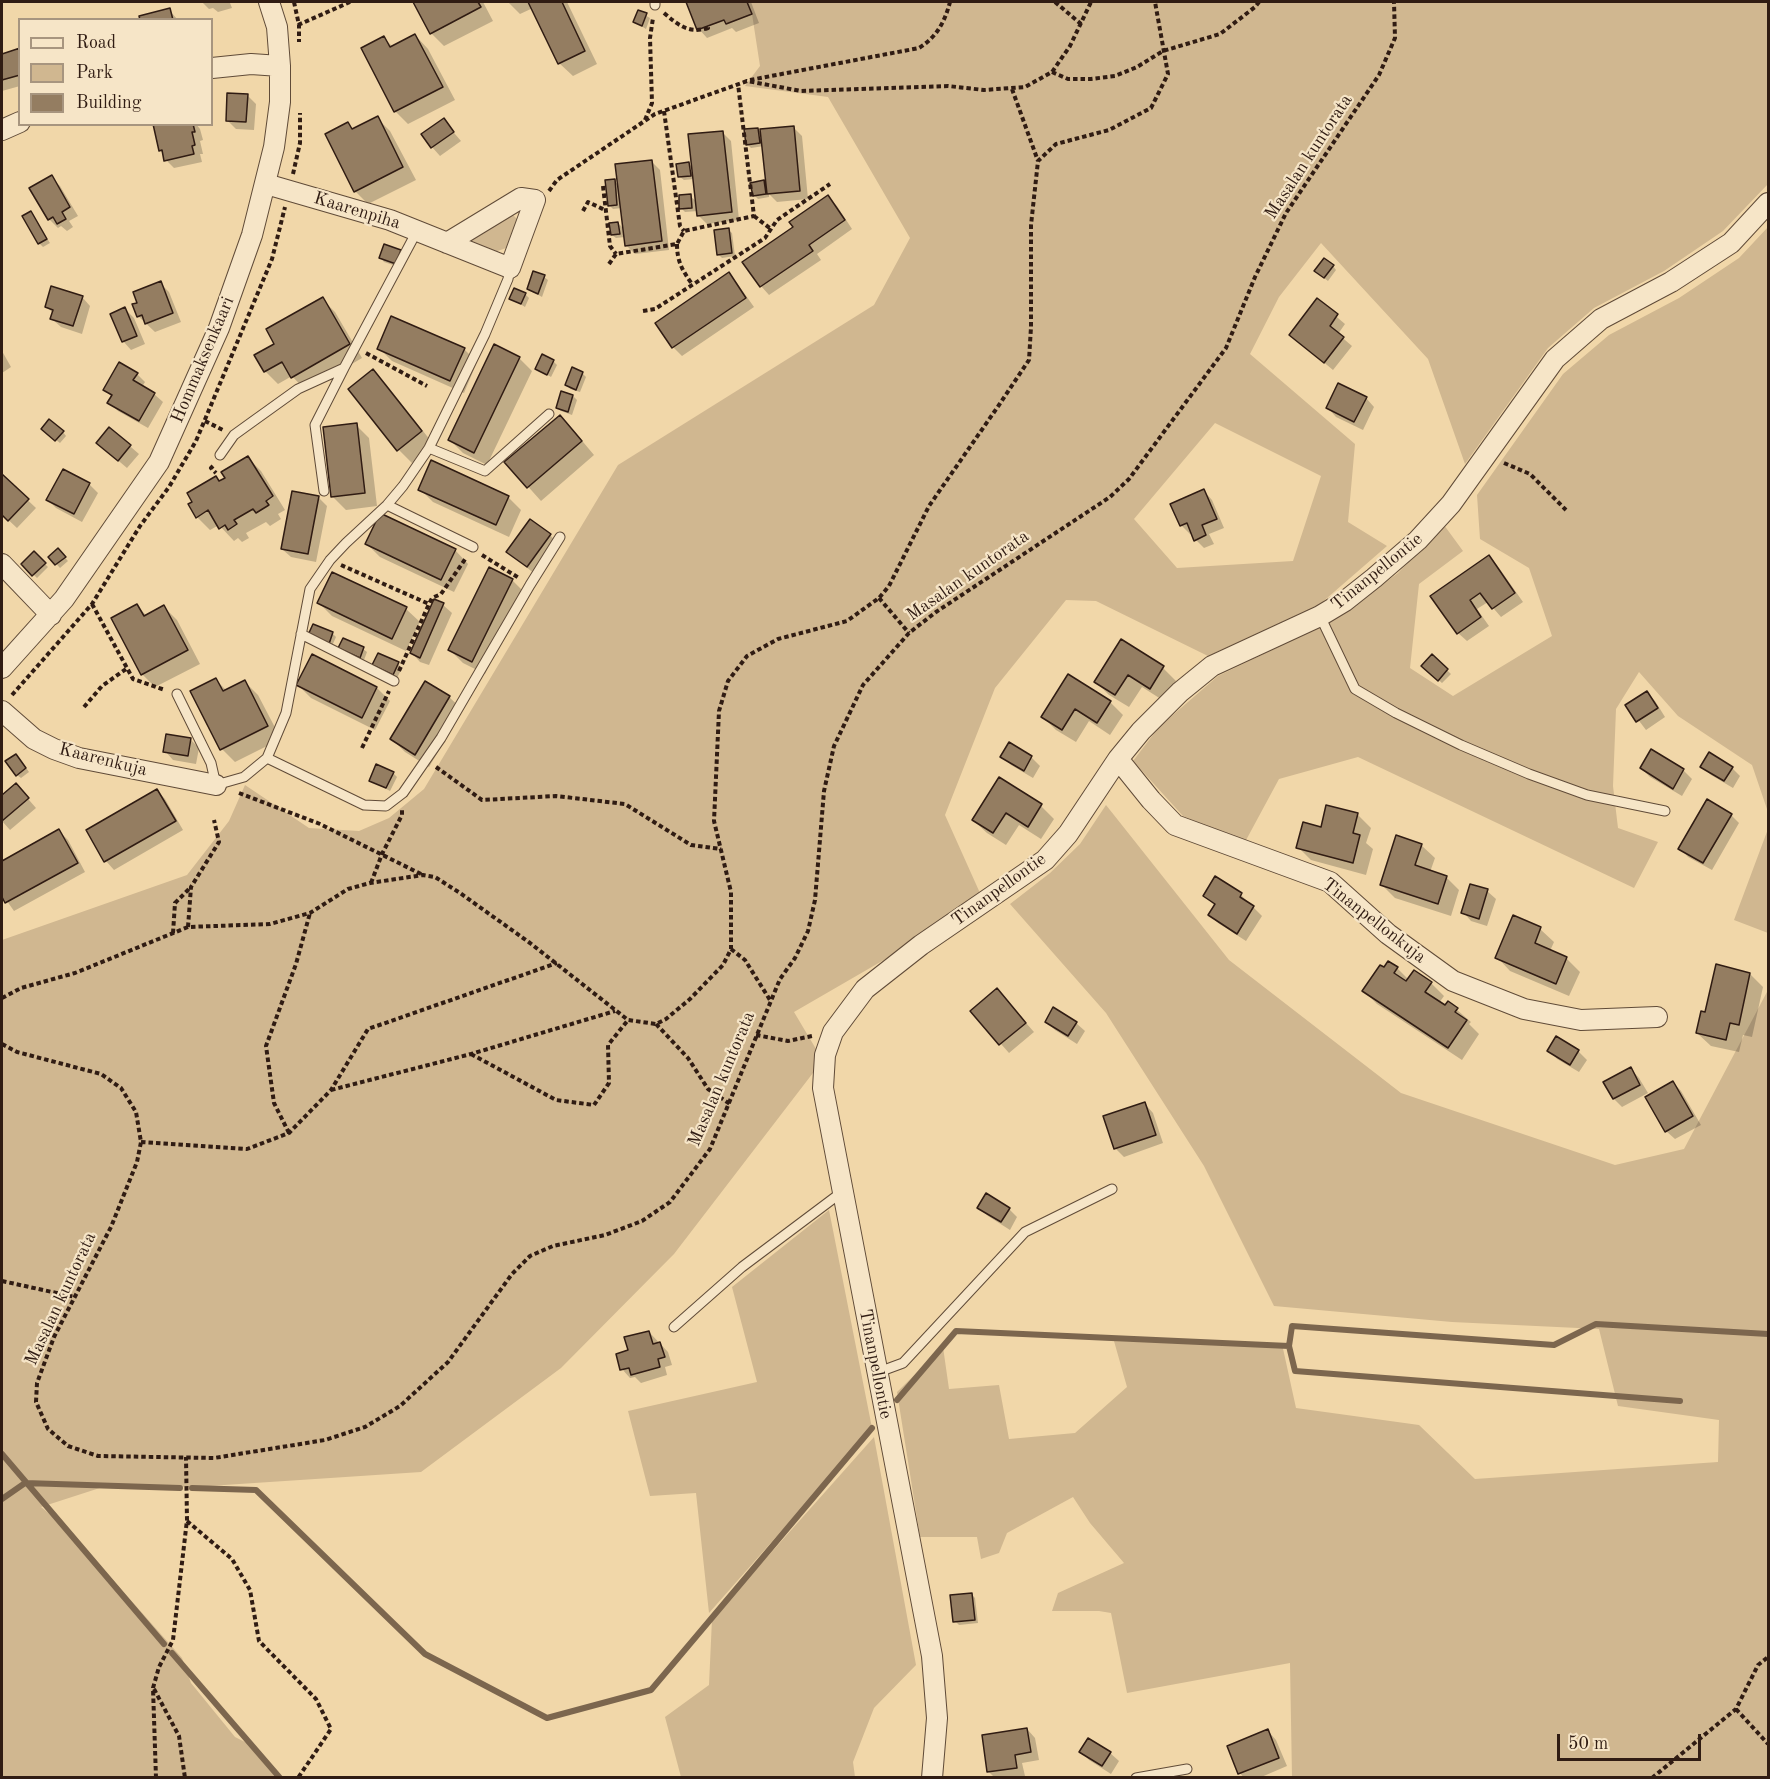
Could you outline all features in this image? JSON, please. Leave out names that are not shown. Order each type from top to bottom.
[{"type":"street","name":"Hommaksenkaari","points":[[2,668],[64,599],[159,462],[219,328],[252,235],[266,184],[280,102],[277,27],[269,2]]},
{"type":"street","points":[[213,69],[252,64],[280,66]]},
{"type":"street","points":[[2,130],[18,123]]},
{"type":"street","name":"Kaarenpiha","points":[[266,184],[390,220],[510,268]]},
{"type":"street","points":[[447,243],[521,198],[535,200],[510,268]]},
{"type":"street","name":"Tinanpellontie","points":[[932,1778],[937,1718],[932,1656],[876,1373],[824,1088],[825,1055],[833,1032],[865,989],[921,945],[1045,860],[1068,834],[1118,759],[1141,731],[1180,692],[1212,666],[1320,616],[1345,601],[1418,540],[1451,504],[1556,359],[1601,319],[1671,282],[1731,243],[1768,203]]},
{"type":"street","points":[[2,564],[51,615]]},
{"type":"street","name":"Kaarenkuja","points":[[2,711],[34,739],[79,758],[216,785]]},
{"type":"street","name":"Tinanpellonkuja","points":[[1118,759],[1151,800],[1176,825],[1330,882],[1388,934],[1453,981],[1524,1009],[1581,1020],[1657,1017]]},
{"type":"lane","points":[[324,491],[315,425],[417,231]]},
{"type":"lane","points":[[177,694],[211,763],[216,785],[244,777],[267,758],[286,713],[310,589],[330,560],[387,505],[429,448],[489,325],[508,279],[510,268]]},
{"type":"lane","points":[[220,455],[234,435],[298,389],[344,368]]},
{"type":"lane","points":[[429,448],[485,471],[549,414]]},
{"type":"lane","points":[[387,505],[473,547]]},
{"type":"lane","points":[[267,758],[364,805],[386,806],[404,793],[560,537]]},
{"type":"lane","points":[[1320,616],[1355,688],[1396,712],[1461,745],[1529,774],[1587,795],[1665,811]]},
{"type":"lane","points":[[301,634],[394,681]]},
{"type":"lane","points":[[876,1373],[903,1363],[1025,1232],[1112,1189]]},
{"type":"lane","points":[[674,1327],[742,1267],[842,1192]]},
{"type":"lane","points":[[1137,1778],[1187,1769]]},
{"type":"path","points":[[277,27],[299,25],[350,2]]},
{"type":"path","points":[[550,190],[557,180],[645,120],[664,111],[747,81],[919,48],[929,42],[938,32],[946,17],[950,2]]},
{"type":"path","points":[[1055,2],[1081,24]]},
{"type":"path","points":[[747,81],[801,91],[948,86],[984,90],[1025,87],[1052,72],[1070,46],[1091,2]]},
{"type":"path","points":[[1012,89],[1038,161],[1056,144],[1109,130],[1151,108],[1167,75],[1155,2]]},
{"type":"path","points":[[1052,72],[1068,79],[1092,80],[1115,76],[1137,67],[1164,51],[1220,34],[1259,2]]},
{"type":"path","name":"Masalan kuntorata","points":[[2,1044],[17,1052],[101,1074],[121,1088],[136,1112],[141,1142],[137,1162],[111,1227],[54,1337],[37,1383],[36,1402],[48,1429],[68,1446],[98,1456],[214,1458],[325,1440],[365,1427],[400,1406],[448,1362],[512,1274],[530,1256],[553,1246],[605,1234],[642,1221],[670,1202],[710,1149],[780,979],[795,958],[808,931],[815,900],[824,790],[834,746],[863,685],[909,633],[936,612],[1110,497],[1129,479],[1226,348],[1255,277],[1286,213],[1379,75],[1395,38],[1394,2]]},
{"type":"path","points":[[655,3],[685,29],[698,32],[708,28],[707,26]]},
{"type":"path","points":[[645,120],[652,103],[650,38],[655,3]]},
{"type":"path","points":[[738,84],[754,216],[771,229]]},
{"type":"path","points":[[664,111],[680,226],[684,231]]},
{"type":"path","name":"Masalan kuntorata","points":[[731,949],[731,892],[714,821],[719,711],[728,681],[747,656],[778,639],[847,621],[879,598],[888,586],[928,506],[1029,360],[1031,225],[1038,161]]},
{"type":"path","points":[[643,311],[655,309],[765,238],[777,220],[830,184]]},
{"type":"path","points":[[603,186],[610,246],[616,254]]},
{"type":"path","points":[[583,211],[588,202],[606,210]]},
{"type":"path","points":[[692,285],[677,260],[676,244],[684,231],[754,216]]},
{"type":"path","points":[[609,264],[616,254],[676,244]]},
{"type":"path","points":[[355,347],[427,386]]},
{"type":"path","points":[[1486,456],[1530,474],[1566,510]]},
{"type":"path","points":[[362,748],[432,598],[441,594],[473,547],[530,585]]},
{"type":"path","points":[[330,560],[429,604]]},
{"type":"path","points":[[879,598],[909,633]]},
{"type":"path","points":[[92,604],[133,679],[177,694]]},
{"type":"path","points":[[84,707],[102,686],[126,669]]},
{"type":"path","points":[[426,760],[482,800],[556,796],[625,804],[691,845],[721,849]]},
{"type":"path","points":[[216,785],[320,824],[423,875],[435,877],[557,963],[628,1020],[656,1024],[666,1019],[690,999],[723,965],[731,949],[745,960],[771,1000]]},
{"type":"path","points":[[370,884],[402,815],[404,793]]},
{"type":"path","points":[[173,933],[175,903],[191,887],[219,842],[214,820]]},
{"type":"path","points":[[2,998],[21,988],[75,973],[188,927],[270,924],[310,913],[348,890],[423,875]]},
{"type":"path","points":[[188,927],[191,887]]},
{"type":"path","points":[[289,1133],[274,1103],[266,1046],[296,964],[310,913]]},
{"type":"path","points":[[141,1142],[247,1149],[289,1133],[331,1090],[368,1029],[557,963]]},
{"type":"path","points":[[331,1090],[471,1054],[616,1011]]},
{"type":"path","points":[[471,1054],[556,1100],[594,1105],[609,1083],[608,1045],[628,1020]]},
{"type":"path","points":[[656,1024],[688,1058],[708,1089],[730,1104]]},
{"type":"path","points":[[756,1035],[788,1041],[833,1032]]},
{"type":"path","points":[[2,1281],[75,1297]]},
{"type":"path","points":[[156,1778],[153,1688],[159,1667],[173,1640],[187,1520],[186,1457]]},
{"type":"path","points":[[187,1520],[232,1559],[250,1590],[259,1641],[316,1699],[331,1729],[298,1778]]},
{"type":"path","points":[[1652,1778],[1737,1709],[1758,1665],[1768,1657]]},
{"type":"path","points":[[153,1688],[179,1736],[185,1778]]},
{"type":"path","points":[[1737,1709],[1768,1744]]},
{"type":"green space","points":[[747,2],[1768,2],[1768,184],[1723,231],[1664,271],[1594,308],[1548,348],[1465,464],[1428,359],[1321,243],[1279,297],[1250,354],[1355,444],[1348,522],[1387,546],[1319,605],[1208,656],[1096,601],[1066,600],[995,688],[945,815],[984,902],[794,1012],[816,1049],[816,1069],[674,1254],[561,1368],[421,1472],[194,1487],[109,1485],[41,1507],[67,1528],[182,1658],[191,1683],[235,1737],[251,1745],[281,1777],[2,1777],[2,940],[187,875],[229,821],[245,785],[309,828],[359,831],[389,818],[424,789],[618,465],[874,305],[910,238],[828,97],[745,86],[760,66],[752,14]],"holes":[[[1215,423],[1321,476],[1293,561],[1177,568],[1134,519]]]},
{"type":"green space","points":[[513,215],[517,219],[506,248],[492,253],[470,243],[470,239]]},
{"type":"green space","points":[[1768,227],[1768,812],[1752,765],[1678,716],[1639,672],[1616,709],[1613,786],[1618,828],[1658,842],[1634,888],[1358,757],[1279,779],[1245,842],[1183,816],[1133,761],[1159,727],[1218,676],[1307,633],[1348,610],[1398,573],[1444,525],[1463,551],[1419,584],[1410,668],[1453,696],[1552,636],[1529,568],[1480,539],[1477,495],[1563,374],[1609,335],[1679,298],[1739,258]]},
{"type":"green space","points":[[1106,805],[1229,960],[1401,1093],[1615,1165],[1684,1149],[1768,990],[1768,1777],[1292,1777],[1290,1663],[1127,1693],[1111,1613],[1052,1611],[1058,1593],[1124,1563],[1090,1523],[1073,1497],[1007,1533],[999,1553],[981,1559],[977,1537],[920,1537],[897,1392],[943,1347],[949,1389],[999,1385],[1009,1439],[1075,1433],[1127,1387],[1114,1341],[1282,1344],[1296,1408],[1419,1425],[1475,1479],[1718,1462],[1719,1420],[1618,1406],[1599,1329],[1452,1322],[1274,1306],[1204,1166],[1106,1013],[1010,904],[1050,873],[1080,844]]},
{"type":"green space","points":[[1768,829],[1768,933],[1734,920]]},
{"type":"green space","points":[[829,1210],[872,1428],[709,1613],[696,1493],[650,1496],[628,1411],[757,1382],[732,1287]]},
{"type":"green space","points":[[874,1437],[916,1665],[874,1708],[853,1762],[855,1777],[681,1777],[665,1717],[709,1685],[712,1619]]},
{"type":"building","points":[[413,2],[478,2],[481,7],[430,34]]},
{"type":"building","points":[[528,2],[562,2],[585,51],[558,64]]},
{"type":"building","points":[[686,2],[747,2],[752,14],[726,24],[724,20],[697,30]]},
{"type":"building","points":[[170,8],[172,18],[140,18],[139,16]]},
{"type":"building","points":[[638,10],[647,13],[642,26],[633,22]]},
{"type":"building","points":[[415,34],[443,87],[394,112],[361,48],[384,36],[390,47]]},
{"type":"building","points":[[18,49],[18,76],[2,80],[2,54]]},
{"type":"building","points":[[227,93],[248,94],[246,122],[226,121]]},
{"type":"building","points":[[378,116],[403,167],[354,192],[325,134],[348,122],[352,129]]},
{"type":"building","points":[[444,118],[454,132],[431,148],[421,134]]},
{"type":"building","points":[[153,126],[194,126],[195,132],[192,132],[195,145],[192,146],[194,154],[164,161],[162,150],[159,151]]},
{"type":"building","points":[[794,126],[800,191],[767,194],[760,129]]},
{"type":"building","points":[[758,128],[760,143],[746,145],[744,129]]},
{"type":"building","points":[[723,131],[732,212],[697,216],[688,134]]},
{"type":"building","points":[[652,160],[662,241],[625,246],[615,164]]},
{"type":"building","points":[[689,162],[691,176],[678,177],[676,164]]},
{"type":"building","points":[[52,175],[70,207],[62,212],[66,219],[57,224],[53,217],[48,220],[29,188]]},
{"type":"building","points":[[615,179],[617,205],[608,206],[605,180]]},
{"type":"building","points":[[764,180],[766,194],[753,196],[750,183]]},
{"type":"building","points":[[691,194],[692,208],[679,209],[679,195]]},
{"type":"building","points":[[828,195],[845,220],[809,245],[813,251],[760,287],[742,262],[793,227],[789,222]]},
{"type":"building","points":[[31,211],[47,239],[38,244],[22,216]]},
{"type":"building","points":[[618,222],[620,234],[611,235],[609,223]]},
{"type":"building","points":[[729,228],[732,253],[717,255],[714,230]]},
{"type":"building","points":[[384,244],[401,250],[396,264],[379,258]]},
{"type":"building","points":[[1324,258],[1334,265],[1324,278],[1314,271]]},
{"type":"building","points":[[533,271],[545,275],[538,294],[527,289]]},
{"type":"building","points":[[729,272],[746,298],[672,348],[655,323]]},
{"type":"building","points":[[161,281],[173,313],[145,324],[142,315],[137,317],[132,304],[137,303],[133,292]]},
{"type":"building","points":[[51,286],[83,296],[73,326],[50,319],[53,310],[45,307]]},
{"type":"building","points":[[514,288],[526,293],[521,304],[509,299]]},
{"type":"building","points":[[323,297],[350,344],[291,378],[282,362],[264,372],[254,355],[274,344],[266,329]]},
{"type":"building","points":[[1317,298],[1338,314],[1330,326],[1344,337],[1324,363],[1289,335]]},
{"type":"building","points":[[125,307],[137,336],[122,342],[110,314]]},
{"type":"building","points":[[391,316],[465,348],[450,381],[377,349]]},
{"type":"building","points":[[494,344],[520,357],[474,453],[448,440]]},
{"type":"building","points":[[542,354],[554,360],[547,375],[535,369]]},
{"type":"building","points":[[119,362],[138,373],[133,380],[155,393],[139,421],[107,403],[112,395],[103,390]]},
{"type":"building","points":[[572,367],[583,372],[576,390],[565,385]]},
{"type":"building","points":[[373,369],[422,431],[397,451],[348,389]]},
{"type":"building","points":[[1338,383],[1367,397],[1354,422],[1326,408]]},
{"type":"building","points":[[561,391],[573,395],[568,412],[556,408]]},
{"type":"building","points":[[560,415],[582,441],[527,488],[504,462]]},
{"type":"building","points":[[49,419],[64,431],[55,441],[41,429]]},
{"type":"building","points":[[357,423],[365,493],[331,497],[323,427]]},
{"type":"building","points":[[109,427],[131,445],[118,461],[96,443]]},
{"type":"building","points":[[248,456],[273,496],[266,501],[269,505],[256,513],[253,509],[234,520],[237,524],[228,530],[225,525],[219,529],[208,510],[196,518],[188,504],[192,502],[187,493],[216,476],[219,481],[225,478],[221,472]]},
{"type":"building","points":[[431,460],[509,496],[496,525],[418,490]]},
{"type":"building","points":[[63,469],[90,483],[74,514],[46,500]]},
{"type":"building","points":[[2,474],[29,499],[8,521],[2,515]]},
{"type":"building","points":[[1204,489],[1217,519],[1202,525],[1206,535],[1194,541],[1187,523],[1180,526],[1170,504]]},
{"type":"building","points":[[292,491],[319,496],[308,554],[281,549]]},
{"type":"building","points":[[380,513],[456,549],[441,580],[365,544]]},
{"type":"building","points":[[530,519],[551,534],[527,567],[506,552]]},
{"type":"building","points":[[58,548],[66,557],[55,565],[48,557]]},
{"type":"building","points":[[34,551],[46,563],[32,576],[21,564]]},
{"type":"building","points":[[1489,555],[1515,593],[1492,609],[1480,593],[1470,600],[1481,617],[1457,634],[1430,596]]},
{"type":"building","points":[[489,567],[513,579],[472,662],[448,650]]},
{"type":"building","points":[[332,572],[407,607],[392,639],[317,603]]},
{"type":"building","points":[[434,599],[444,603],[420,658],[410,653]]},
{"type":"building","points":[[137,604],[144,616],[164,605],[188,650],[141,675],[111,618]]},
{"type":"building","points":[[313,624],[333,632],[329,644],[308,635]]},
{"type":"building","points":[[343,638],[364,647],[360,658],[338,648]]},
{"type":"building","points":[[1121,639],[1164,666],[1150,689],[1128,675],[1115,695],[1094,682]]},
{"type":"building","points":[[378,653],[399,662],[393,675],[372,665]]},
{"type":"building","points":[[312,654],[377,687],[362,718],[296,685]]},
{"type":"building","points":[[1432,654],[1448,669],[1438,681],[1421,666]]},
{"type":"building","points":[[1068,674],[1111,701],[1097,723],[1075,709],[1062,730],[1041,717]]},
{"type":"building","points":[[216,678],[223,691],[245,680],[268,726],[220,750],[190,691]]},
{"type":"building","points":[[425,681],[450,696],[415,755],[390,739]]},
{"type":"building","points":[[1647,691],[1658,708],[1636,722],[1625,705]]},
{"type":"building","points":[[166,734],[191,738],[188,756],[163,752]]},
{"type":"building","points":[[1009,742],[1032,756],[1024,771],[1000,757]]},
{"type":"building","points":[[1651,749],[1684,769],[1673,789],[1640,768]]},
{"type":"building","points":[[1709,752],[1733,767],[1724,781],[1700,767]]},
{"type":"building","points":[[16,754],[26,768],[16,776],[5,761]]},
{"type":"building","points":[[376,764],[394,772],[386,788],[369,781]]},
{"type":"building","points":[[999,777],[1042,804],[1028,827],[1006,813],[993,833],[972,820]]},
{"type":"building","points":[[16,783],[29,798],[2,821],[2,795]]},
{"type":"building","points":[[157,789],[176,821],[104,862],[86,830]]},
{"type":"building","points":[[1707,799],[1732,814],[1703,863],[1678,849]]},
{"type":"building","points":[[1326,805],[1358,813],[1353,833],[1360,835],[1353,863],[1296,848],[1303,822],[1321,827]]},
{"type":"building","points":[[59,829],[78,863],[5,903],[2,897],[2,861]]},
{"type":"building","points":[[1396,835],[1422,844],[1415,865],[1447,876],[1438,904],[1380,885]]},
{"type":"building","points":[[1215,876],[1242,893],[1240,897],[1254,906],[1237,934],[1208,915],[1215,904],[1203,896]]},
{"type":"building","points":[[1470,884],[1488,889],[1479,919],[1461,913]]},
{"type":"building","points":[[1513,915],[1541,927],[1535,943],[1567,957],[1556,984],[1495,958]]},
{"type":"building","points":[[1388,961],[1398,967],[1394,973],[1406,981],[1414,970],[1432,982],[1425,992],[1445,1005],[1448,1001],[1458,1008],[1455,1012],[1467,1020],[1448,1048],[1362,991],[1380,965],[1384,967]]},
{"type":"building","points":[[1716,964],[1750,973],[1739,1025],[1730,1023],[1726,1040],[1696,1033],[1701,1011],[1705,1012]]},
{"type":"building","points":[[997,988],[1026,1023],[999,1045],[970,1011]]},
{"type":"building","points":[[1053,1007],[1077,1022],[1068,1036],[1045,1022]]},
{"type":"building","points":[[1556,1036],[1579,1050],[1570,1065],[1547,1051]]},
{"type":"building","points":[[1631,1067],[1640,1085],[1613,1099],[1603,1082]]},
{"type":"building","points":[[1673,1081],[1693,1116],[1665,1132],[1645,1097]]},
{"type":"building","points":[[1145,1102],[1156,1135],[1114,1149],[1103,1116]]},
{"type":"building","points":[[986,1193],[1010,1208],[1001,1222],[977,1208]]},
{"type":"building","points":[[649,1331],[653,1344],[660,1342],[665,1357],[658,1359],[660,1367],[631,1375],[629,1368],[620,1370],[616,1354],[628,1350],[624,1337]]},
{"type":"building","points":[[972,1593],[975,1620],[953,1622],[950,1595]]},
{"type":"building","points":[[1027,1728],[1031,1752],[1015,1755],[1017,1768],[987,1772],[982,1735]]},
{"type":"building","points":[[1268,1729],[1279,1758],[1238,1774],[1227,1746]]},
{"type":"building","points":[[1088,1738],[1111,1752],[1102,1766],[1079,1752]]},
{"type":"waterway","points":[[897,1400],[956,1331],[1289,1346],[1292,1326],[1554,1345],[1596,1324],[1768,1334]]},
{"type":"waterway","points":[[1289,1346],[1295,1371],[1680,1401]]},
{"type":"waterway","points":[[192,1488],[256,1490],[425,1654],[547,1718],[651,1690],[872,1428]]},
{"type":"waterway","points":[[2,1454],[164,1644]]},
{"type":"waterway","points":[[2,1499],[25,1483],[180,1488]]},
{"type":"waterway","points":[[172,1653],[280,1778]]}]
